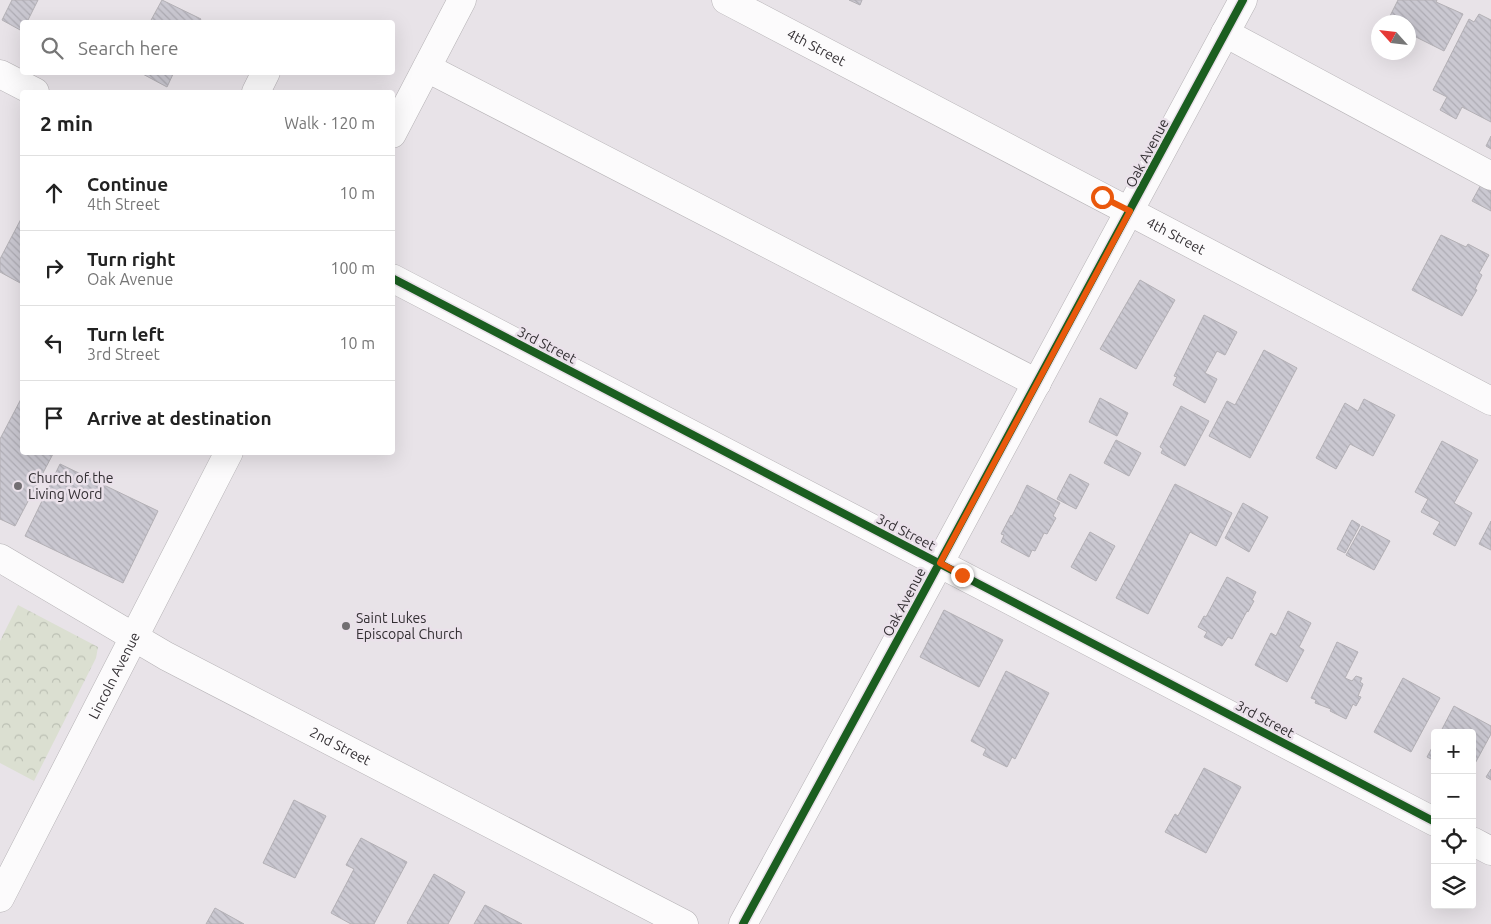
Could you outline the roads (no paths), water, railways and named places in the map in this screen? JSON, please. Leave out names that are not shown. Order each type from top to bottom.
[{"type":"street","points":[[395,128],[462,0]]},
{"type":"street","name":"4th Street","points":[[726,0],[1491,401]]},
{"type":"street","name":"Oak Avenue","points":[[743,924],[1243,0]]},
{"type":"street","points":[[1225,33],[1491,176]]},
{"type":"street","points":[[427,68],[1036,383]]},
{"type":"street","points":[[0,74],[31,90]]},
{"type":"street","points":[[257,90],[264,75]]},
{"type":"street","name":"3rd Street","points":[[395,280],[1431,820]]},
{"type":"street","name":"Lincoln Avenue","points":[[0,898],[227,455]]},
{"type":"street","name":"2nd Street","points":[[0,558],[166,656],[684,924]]},
{"type":"street","points":[[1476,843],[1491,851]]},
{"type":"place","name":"Church of the Living Word","points":[[18,486]]},
{"type":"place","name":"Saint Lukes Episcopal Church","points":[[346,626]]}]
